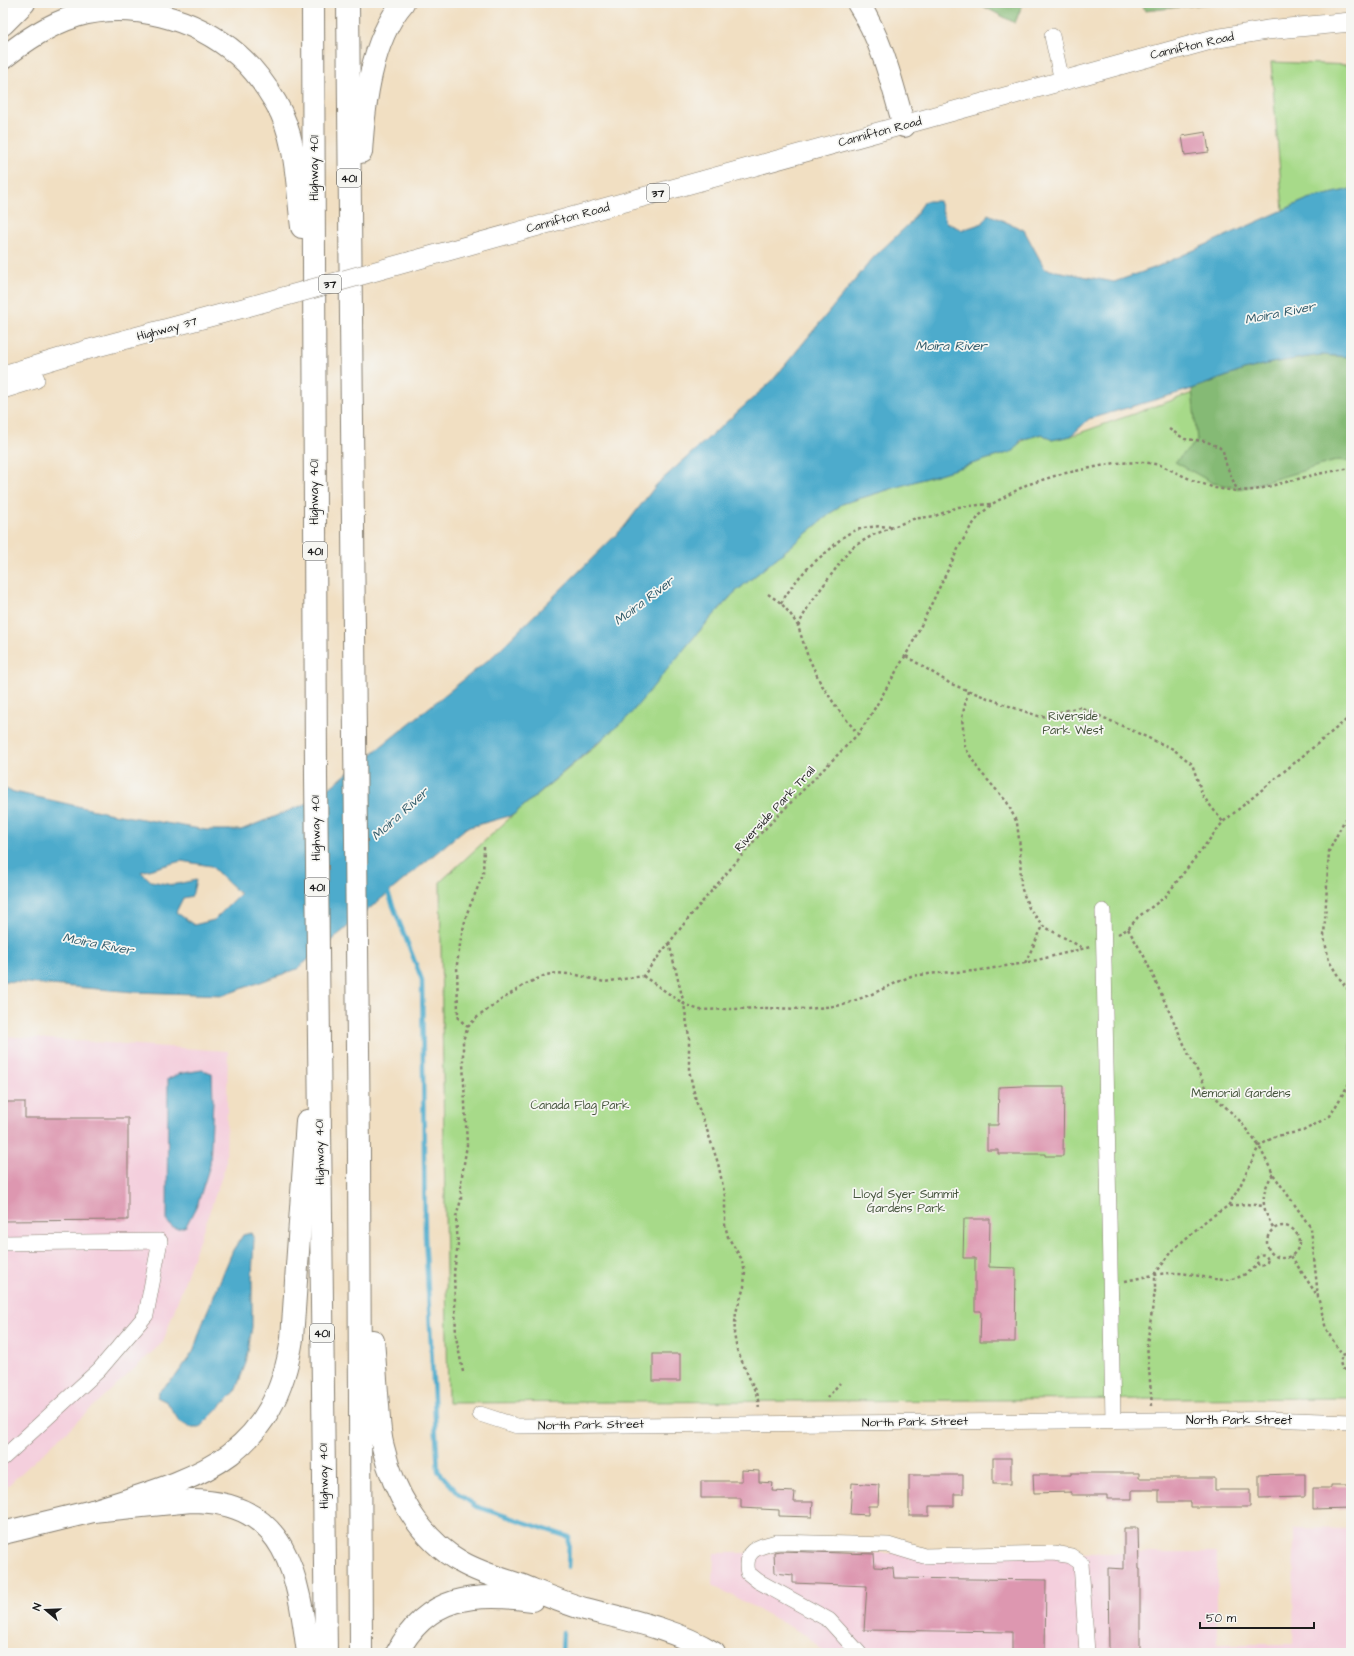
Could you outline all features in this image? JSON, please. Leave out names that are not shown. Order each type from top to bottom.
[{"type":"highway","points":[[3,24],[24,3]]},
{"type":"highway","name":"Highway 401","points":[[313,3],[316,778],[326,1653]]},
{"type":"highway","name":"401","points":[[348,3],[358,980],[361,1653]]},
{"type":"highway","points":[[351,353],[362,138],[370,78],[376,52],[384,33],[403,3]]},
{"type":"highway","points":[[858,3],[873,29],[886,62],[904,126]]},
{"type":"highway","points":[[3,58],[24,42],[43,30],[60,22],[93,13],[128,10],[158,15],[189,25],[211,36],[238,55],[256,74],[277,103],[288,132],[293,151],[314,325]]},
{"type":"highway","points":[[3,1533],[93,1512],[160,1490],[195,1475],[224,1460],[248,1439],[266,1417],[274,1402],[285,1371],[292,1339],[304,1157],[318,1004]]},
{"type":"highway","points":[[359,1153],[382,1446],[390,1474],[414,1518],[428,1536],[441,1548],[477,1570],[579,1607],[655,1627],[681,1636],[702,1645],[714,1653]]},
{"type":"highway","points":[[93,1512],[191,1501],[205,1501],[234,1507],[258,1519],[276,1539],[291,1564],[300,1592],[308,1653]]},
{"type":"highway","points":[[397,1653],[414,1627],[431,1612],[447,1604],[466,1598],[506,1596],[579,1607]]},
{"type":"main road","name":"Cannifton Road","points":[[247,307],[1214,39],[1267,30],[1351,22]]},
{"type":"main road","name":"Highway 37","points":[[3,375],[86,350],[196,322],[247,307]]},
{"type":"main road","points":[[3,389],[54,373],[196,322]]},
{"type":"main road","name":"Highway 37","points":[[3,362],[86,350]]},
{"type":"street","points":[[1052,36],[1062,81]]},
{"type":"street","points":[[1103,911],[1113,1420]]},
{"type":"street","points":[[3,1243],[160,1241],[146,1315],[99,1370],[3,1458]]},
{"type":"street","name":"North Park Street","points":[[480,1414],[517,1426],[1266,1419],[1351,1422]]},
{"type":"street","points":[[859,1653],[828,1620],[758,1581],[748,1573],[746,1562],[749,1554],[760,1546],[776,1542],[888,1545],[924,1556],[1054,1553],[1071,1556],[1081,1564],[1087,1653]]},
{"type":"path","points":[[1169,429],[1185,438],[1205,441],[1219,447],[1223,451],[1226,464],[1237,491]]},
{"type":"path","name":"Riverside Park Trail","points":[[643,976],[668,942],[761,833],[858,734],[906,656],[963,540],[980,515],[992,504],[1026,485],[1061,474],[1115,463],[1143,462],[1160,465],[1192,480],[1215,488],[1237,491],[1255,490],[1317,474],[1351,468]]},
{"type":"path","points":[[798,626],[809,605],[852,548],[873,535],[913,519],[935,516],[958,508],[992,504]]},
{"type":"path","points":[[781,603],[793,584],[803,572],[843,537],[860,528],[878,525],[892,527]]},
{"type":"path","points":[[768,594],[781,603],[791,615],[798,626],[807,654],[820,682],[837,708],[858,734]]},
{"type":"path","points":[[906,656],[951,684],[1041,717],[1080,707],[1173,749],[1192,764],[1203,796],[1223,822]]},
{"type":"path","points":[[968,691],[962,718],[965,747],[978,769],[1007,802],[1017,823],[1020,847],[1021,887],[1029,908],[1043,926],[1083,948]]},
{"type":"path","points":[[463,1372],[456,1337],[454,1272],[458,1244],[456,1217],[461,1200],[461,1182],[467,1145],[463,1062],[464,1040],[468,1027],[501,1000],[526,984],[546,975],[558,973],[577,975],[604,982],[643,976],[684,1004],[699,1010],[765,1008],[808,1009],[843,1005],[872,994],[911,976],[976,971],[1025,963],[1104,942],[1128,929],[1138,918],[1165,897],[1223,822],[1351,716]]},
{"type":"path","points":[[1351,814],[1344,820],[1328,851],[1324,937],[1328,961],[1351,993]]},
{"type":"path","points":[[468,1027],[459,1019],[458,1014],[457,964],[467,913],[483,875],[484,847]]},
{"type":"path","points":[[1025,963],[1043,926]]},
{"type":"path","points":[[1128,929],[1144,956],[1189,1055],[1207,1089],[1239,1120],[1259,1146],[1273,1174],[1311,1228],[1318,1297],[1326,1329],[1342,1355]]},
{"type":"path","points":[[668,942],[684,1004],[689,1037],[689,1070],[696,1101],[718,1163],[725,1196],[725,1224],[728,1237],[741,1258],[745,1272],[744,1287],[736,1312],[734,1334],[737,1350],[758,1400]]},
{"type":"path","points":[[1153,1420],[1147,1344],[1154,1291],[1154,1274],[1174,1250],[1208,1219],[1228,1206],[1240,1186],[1259,1146],[1276,1136],[1303,1131],[1330,1116],[1351,1080]]},
{"type":"path","points":[[1273,1174],[1266,1184],[1264,1206],[1274,1229]]},
{"type":"path","points":[[1228,1206],[1246,1204],[1264,1206]]},
{"type":"path","points":[[1285,1226],[1295,1232],[1299,1242],[1298,1247],[1291,1256],[1280,1258],[1271,1253],[1267,1243],[1268,1237],[1274,1229],[1285,1226]]},
{"type":"path","points":[[1266,1257],[1271,1253]]},
{"type":"path","points":[[1259,1264],[1257,1261],[1258,1257],[1261,1255],[1266,1257]]},
{"type":"path","points":[[1291,1256],[1318,1297]]},
{"type":"path","points":[[1259,1264],[1264,1266],[1267,1260],[1266,1257]]},
{"type":"path","points":[[1110,1284],[1154,1274],[1173,1273],[1192,1274],[1223,1280],[1239,1278],[1259,1264]]},
{"type":"path","points":[[1342,1355],[1351,1352]]},
{"type":"path","points":[[1342,1355],[1340,1358],[1340,1365],[1345,1371],[1351,1372]]},
{"type":"path","points":[[827,1398],[840,1383]]},
{"type":"shaded area","points":[[3,1036],[228,1051],[226,1165],[163,1342],[3,1490]]},
{"type":"shaded area","points":[[1294,1528],[1351,1529],[1351,1653],[825,1653],[807,1636],[713,1585],[714,1553],[1217,1553],[1217,1644],[1293,1644]]},
{"type":"green space","points":[[977,3],[1023,3],[1015,23]]},
{"type":"green space","points":[[1142,3],[1214,3],[1145,11]]},
{"type":"green space","points":[[1271,62],[1351,65],[1351,189],[1308,199],[1283,210]]},
{"type":"green space","points":[[1321,355],[1351,357],[1351,462],[1339,460],[1241,489],[1213,483],[1175,462],[1197,441],[1192,389],[1244,370],[1271,363]]},
{"type":"green space","name":"Riverside Park West","points":[[1351,357],[1351,1398],[448,1403],[440,882],[513,815],[599,743],[733,594],[842,504],[1013,451],[1026,439],[1042,434],[1052,440],[1071,436],[1252,372]]},
{"type":"water","name":"Moira River","points":[[1351,189],[1351,357],[1321,355],[1271,363],[1244,370],[1192,389],[1089,419],[1071,436],[1052,440],[1042,434],[1021,440],[1014,451],[842,504],[733,594],[695,636],[628,717],[513,815],[466,828],[297,969],[224,995],[134,992],[3,981],[3,788],[10,791],[108,813],[206,830],[241,830],[313,801],[493,656],[624,527],[657,484],[772,381],[873,258],[910,223],[925,201],[939,201],[946,222],[962,230],[983,223],[988,214],[1024,230],[1045,269],[1114,282],[1154,268],[1308,199]],"holes":[[[181,861],[211,866],[240,894],[214,920],[194,925],[176,912],[183,898],[192,896],[196,880],[172,885],[151,881],[141,872]]]},
{"type":"water","points":[[202,1070],[212,1073],[213,1100],[210,1165],[198,1203],[186,1226],[175,1228],[167,1222],[168,1079],[178,1074]]},
{"type":"water","points":[[251,1233],[254,1239],[252,1327],[246,1363],[235,1392],[200,1427],[189,1427],[179,1421],[167,1402],[157,1397],[159,1391],[175,1377],[193,1352],[204,1319],[233,1250],[243,1235]]},
{"type":"building","points":[[1206,132],[1209,152],[1185,155],[1182,136]]},
{"type":"building","points":[[1064,1086],[1063,1156],[1045,1156],[1045,1154],[998,1154],[998,1150],[987,1150],[987,1125],[998,1125],[999,1087]]},
{"type":"building","points":[[3,1102],[25,1102],[25,1118],[128,1118],[128,1220],[3,1221]]},
{"type":"building","points":[[964,1219],[990,1219],[989,1267],[1016,1268],[1015,1342],[980,1342],[981,1311],[975,1311],[975,1258],[963,1258]]},
{"type":"building","points":[[653,1354],[680,1354],[680,1381],[653,1381]]},
{"type":"building","points":[[993,1458],[1011,1458],[1011,1484],[993,1484]]},
{"type":"building","points":[[742,1470],[759,1471],[759,1482],[773,1483],[772,1491],[795,1492],[794,1502],[813,1502],[812,1517],[779,1516],[779,1510],[741,1508],[741,1498],[701,1498],[701,1481],[742,1481]]},
{"type":"building","points":[[1071,1473],[1139,1473],[1139,1478],[1215,1478],[1215,1490],[1250,1490],[1250,1507],[1191,1507],[1191,1502],[1159,1502],[1159,1490],[1132,1490],[1132,1499],[1107,1499],[1107,1495],[1071,1495],[1071,1492],[1034,1493],[1033,1475],[1071,1475]]},
{"type":"building","points":[[1305,1474],[1305,1497],[1259,1498],[1259,1475]]},
{"type":"building","points":[[909,1475],[963,1475],[963,1494],[954,1494],[954,1506],[929,1506],[929,1516],[909,1516]]},
{"type":"building","points":[[852,1483],[879,1485],[878,1506],[868,1506],[868,1515],[850,1514]]},
{"type":"building","points":[[1331,1485],[1351,1485],[1351,1508],[1313,1509],[1313,1488],[1331,1488]]},
{"type":"building","points":[[1124,1528],[1138,1528],[1140,1569],[1140,1653],[1109,1653],[1108,1568],[1124,1569]]},
{"type":"building","points":[[774,1552],[874,1554],[875,1567],[893,1568],[894,1578],[1046,1580],[1045,1653],[1012,1653],[1012,1632],[864,1630],[867,1586],[793,1583],[793,1575],[775,1573]]},
{"type":"waterway","points":[[388,893],[422,980],[425,1236],[438,1471],[458,1493],[475,1506],[569,1537],[568,1567]]},
{"type":"waterway","points":[[562,1653],[563,1632]]},
{"type":"park label","name":"Memorial Gardens","points":[[1241,1093]]},
{"type":"park label","name":"Canada Flag Park","points":[[580,1105]]},
{"type":"park label","name":"Lloyd Syer Summit Gardens Park","points":[[906,1201]]}]
